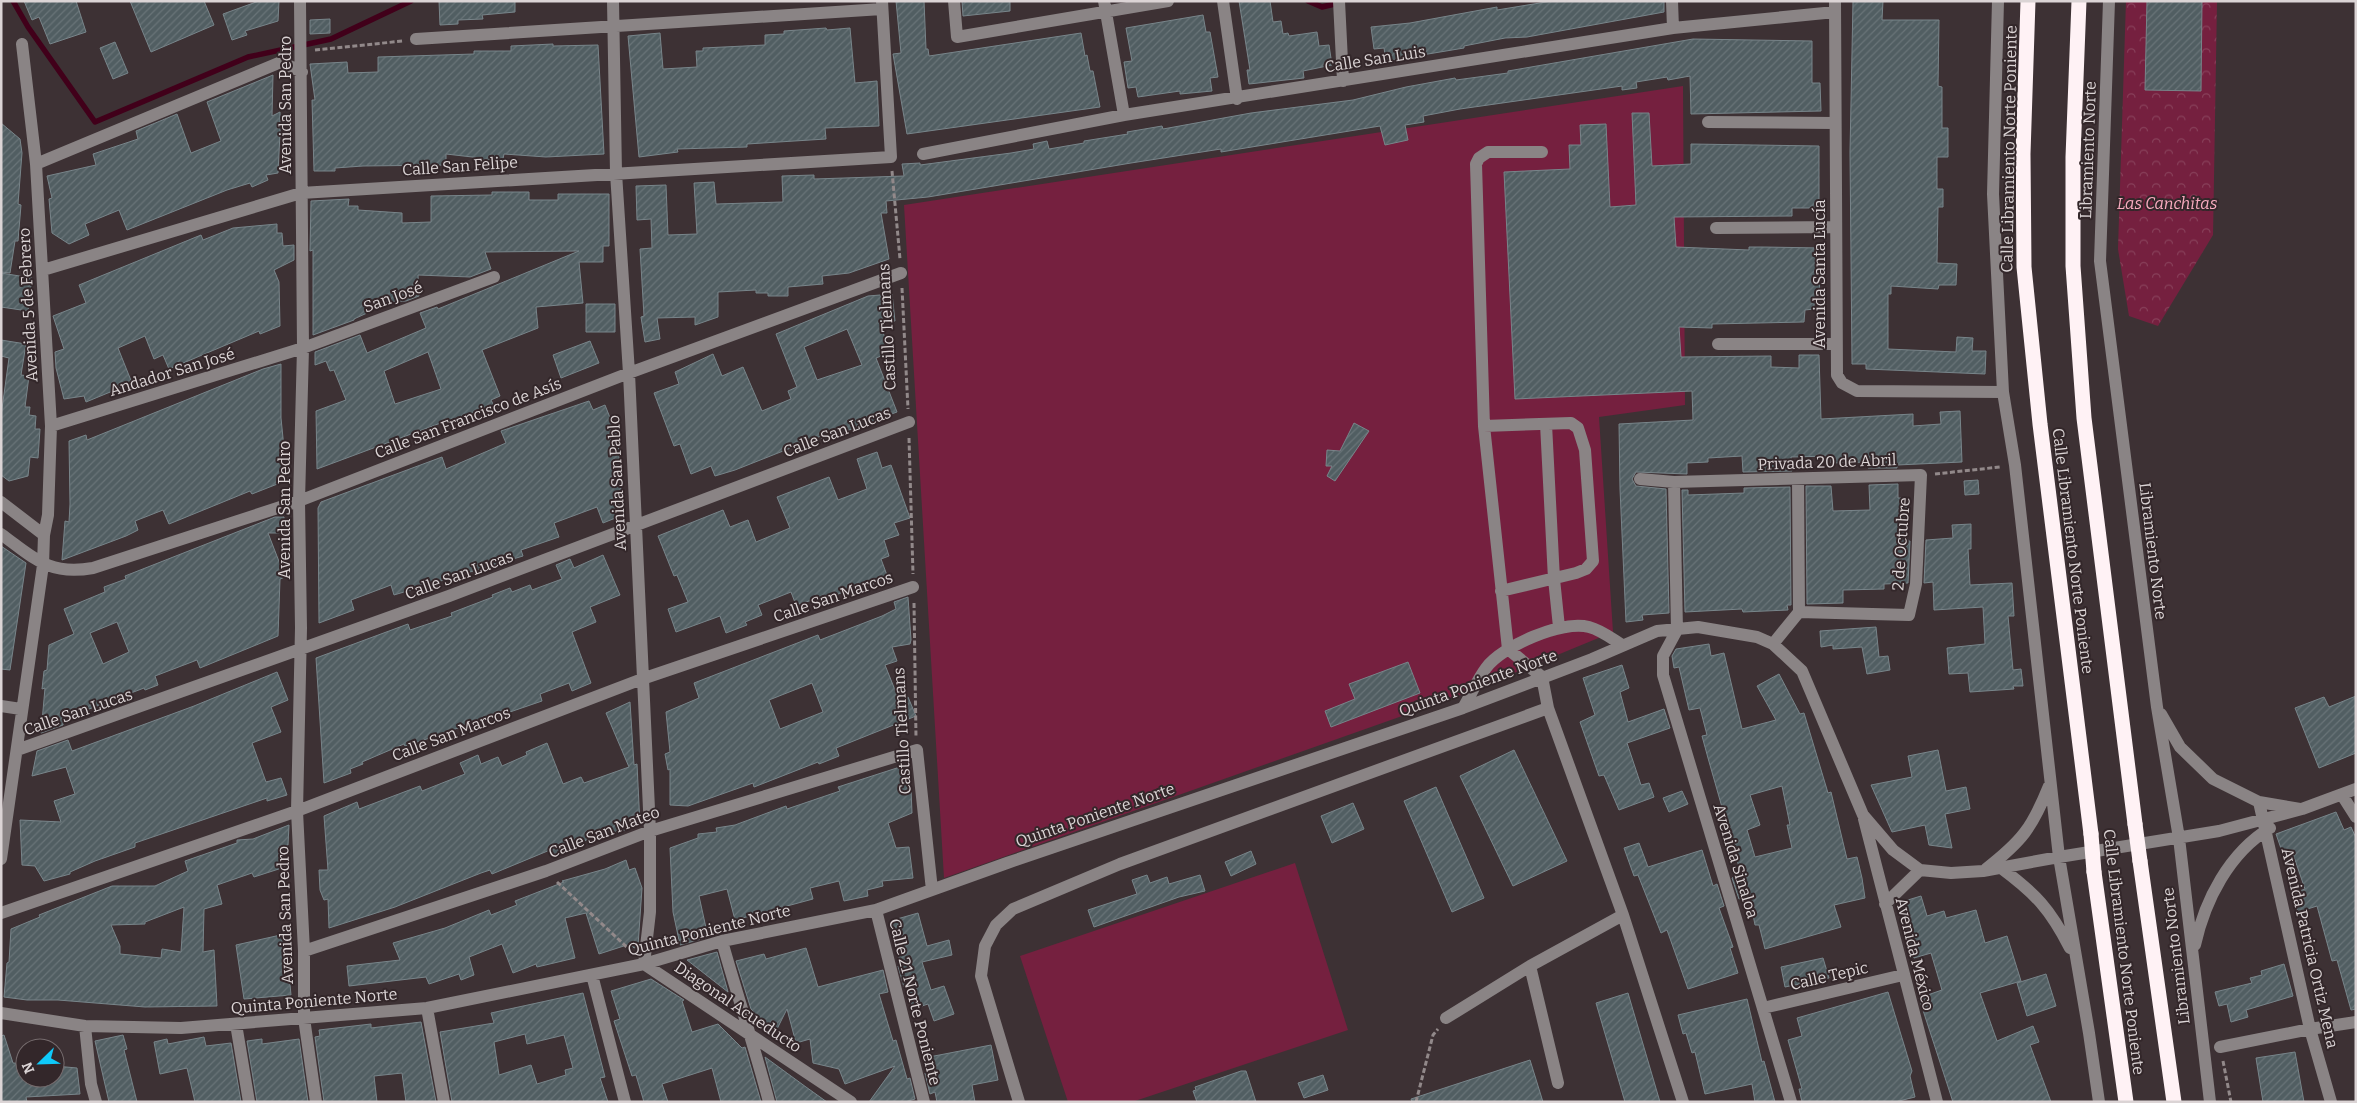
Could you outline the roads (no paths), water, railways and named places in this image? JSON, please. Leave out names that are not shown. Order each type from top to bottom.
[{"type":"highway","name":"Calle Libramiento Norte Poniente","points":[[2028,1],[2023,154],[2024,267],[2041,434],[2091,834],[2094,872],[2126,1102]]},
{"type":"highway","name":"Calle Libramiento Norte Poniente","points":[[2079,1],[2073,157],[2072,266],[2084,418],[2135,824],[2174,1102]]},
{"type":"street","name":"Avenida San Pedro","points":[[300,1],[302,50],[303,348],[299,501],[300,651],[297,811],[304,951],[304,1018],[316,1102]]},
{"type":"street","name":"Avenida San Pablo","points":[[613,1],[616,173],[629,373],[650,831],[650,912],[644,964]]},
{"type":"street","points":[[954,1],[957,37],[1105,7],[1168,1]]},
{"type":"street","points":[[1223,1],[1237,99]]},
{"type":"street","points":[[1339,1],[1343,81]]},
{"type":"street","points":[[1672,1],[1673,28]]},
{"type":"street","points":[[1998,1],[1993,194],[2003,392],[2015,465],[2058,857],[2099,1102]]},
{"type":"street","name":"Libramiento Norte","points":[[2109,1],[2100,261],[2157,707],[2179,838],[2210,1102]]},
{"type":"street","points":[[416,39],[612,27],[882,5]]},
{"type":"street","name":"Calle San Felipe","points":[[43,270],[301,193],[891,157],[882,5]]},
{"type":"street","points":[[1105,7],[1124,115]]},
{"type":"street","name":"Calle San Luis","points":[[923,154],[1124,115],[1237,99],[1673,28],[1835,7]]},
{"type":"street","name":"Avenida Santa Lucía","points":[[1835,7],[1835,344],[1837,375],[1842,383],[1853,390],[2003,392]]},
{"type":"street","name":"Avenida 5 de Febrero","points":[[1,859],[43,564],[44,535],[48,515],[51,426],[36,164],[22,44]]},
{"type":"street","points":[[36,164],[281,62],[302,72]]},
{"type":"street","points":[[1708,122],[1834,123]]},
{"type":"street","points":[[1542,152],[1488,152],[1476,164],[1484,426],[1508,649],[1542,677],[1548,708],[1623,915],[1683,1102]]},
{"type":"street","points":[[1716,228],[1835,227]]},
{"type":"street","name":"Calle San Francisco de Asís","points":[[43,564],[69,570],[92,568],[299,501],[629,373],[901,273]]},
{"type":"street","name":"San José","points":[[303,348],[494,277]]},
{"type":"street","points":[[1718,344],[1835,344]]},
{"type":"street","name":"Andador San José","points":[[51,426],[303,348]]},
{"type":"street","name":"Calle San Lucas","points":[[17,750],[300,651],[635,527],[909,422]]},
{"type":"street","points":[[1484,426],[1571,423],[1578,428],[1585,450],[1593,561],[1586,569],[1554,579],[1501,591]]},
{"type":"street","points":[[1546,424],[1554,579],[1559,627]]},
{"type":"street","name":"Privada 20 de Abril","points":[[1640,479],[1674,482],[1922,475]]},
{"type":"street","name":"2 de Octubre","points":[[1799,612],[1909,615],[1916,584],[1922,475]]},
{"type":"street","points":[[1773,644],[1799,612],[1798,479]]},
{"type":"street","points":[[1674,482],[1677,630]]},
{"type":"street","points":[[1,502],[44,535]]},
{"type":"street","points":[[1,534],[43,564]]},
{"type":"street","name":"Calle San Marcos","points":[[1,913],[297,811],[642,679],[913,586]]},
{"type":"street","points":[[1463,708],[1487,667],[1508,649],[1559,627],[1588,626],[1599,630],[1622,646]]},
{"type":"street","name":"Quinta Poniente Norte","points":[[1,1013],[85,1026],[181,1028],[236,1024],[426,1008],[644,964],[722,941],[876,910],[1463,708],[1656,631],[1698,628],[1757,637],[1773,644],[1802,671],[1862,814],[1893,850],[1920,870]]},
{"type":"street","name":"Avenida Sinaloa","points":[[1677,630],[1663,656],[1663,675],[1791,1102]]},
{"type":"street","points":[[1,706],[21,709]]},
{"type":"street","points":[[2157,707],[2180,747],[2213,779],[2259,802],[2302,809]]},
{"type":"street","points":[[1019,1102],[981,976],[985,946],[996,925],[1013,909],[1120,864],[1548,708]]},
{"type":"street","name":"Calle San Mateo","points":[[304,951],[546,871],[650,831],[917,750]]},
{"type":"street","name":"Castillo Tielmans","points":[[917,750],[932,890]]},
{"type":"street","points":[[1983,871],[2013,848],[2036,818],[2050,783]]},
{"type":"street","points":[[1885,904],[1920,870],[1951,873],[1983,871],[2058,857],[2265,826],[2302,809],[2356,789]]},
{"type":"street","points":[[2342,795],[2356,817]]},
{"type":"street","name":"Avenida Patricia Ortiz Mena","points":[[2259,802],[2310,1029],[2332,1102]]},
{"type":"street","name":"Avenida México","points":[[1862,814],[1937,1102]]},
{"type":"street","points":[[2193,954],[2201,919],[2216,885],[2238,855],[2265,826]]},
{"type":"street","points":[[2001,868],[2031,890],[2055,919],[2076,959]]},
{"type":"street","name":"Calle 21 Norte Poniente","points":[[876,910],[924,1102]]},
{"type":"street","points":[[1446,1018],[1530,966],[1623,915]]},
{"type":"street","points":[[722,941],[769,1102]]},
{"type":"street","name":"Diagonal Acueducto","points":[[644,964],[851,1102]]},
{"type":"street","points":[[1530,966],[1558,1084]]},
{"type":"street","points":[[592,975],[625,1102]]},
{"type":"street","name":"Calle Tepic","points":[[1763,1008],[1903,975]]},
{"type":"street","points":[[426,1008],[444,1102]]},
{"type":"street","points":[[2220,1047],[2356,1022]]},
{"type":"street","points":[[236,1024],[249,1102]]},
{"type":"street","points":[[85,1026],[91,1084],[96,1102]]},
{"type":"waterway","points":[[13,1],[28,27],[95,122],[248,57],[331,39],[411,1]]},
{"type":"waterway","points":[[1308,1],[1322,7],[1339,3]]},
{"type":"park label","name":"Las Canchitas","points":[[2167,203]]}]
